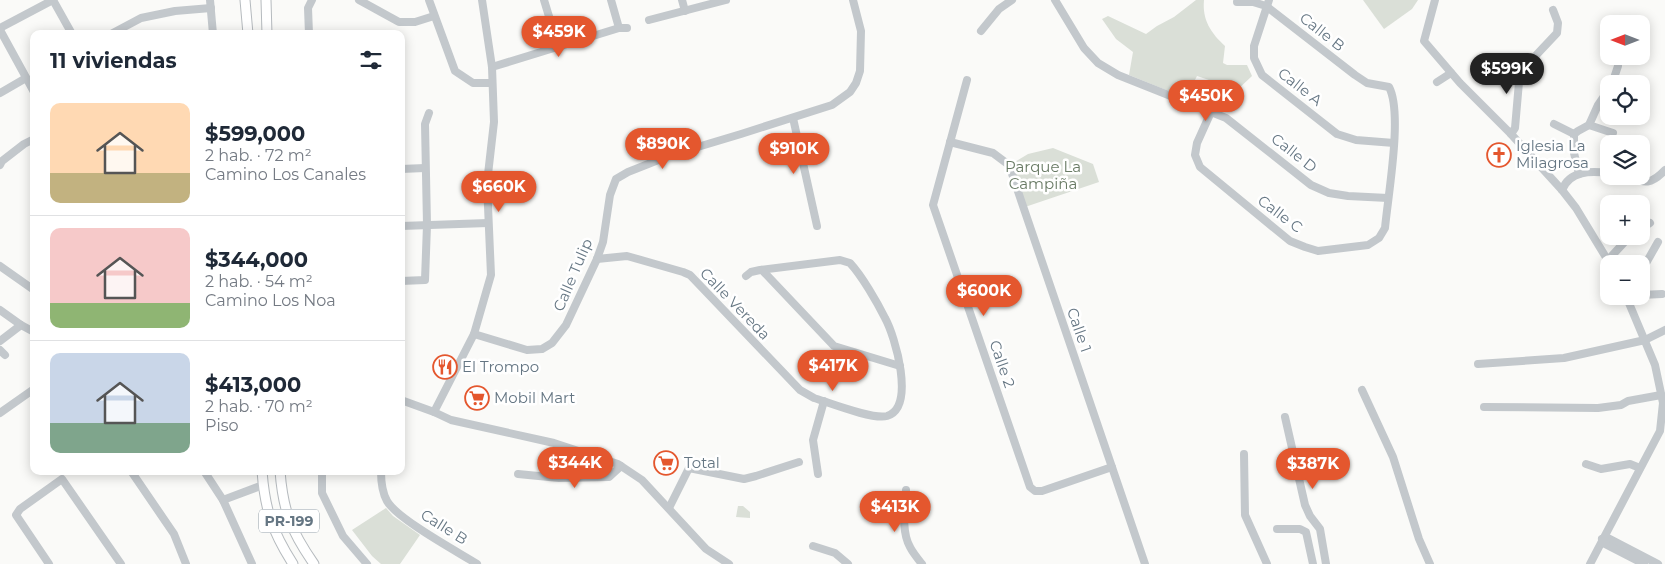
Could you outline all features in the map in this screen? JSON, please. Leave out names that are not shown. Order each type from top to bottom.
[{"type":"main road","points":[[245,0],[248,30]]},
{"type":"main road","points":[[266,0],[267,30]]},
{"type":"main road","name":"PR-199","points":[[262,475],[266,508],[277,538],[293,564]]},
{"type":"main road","name":"PR-199","points":[[280,475],[284,504],[289,522],[301,546],[314,564]]},
{"type":"street","points":[[30,85],[0,29],[53,0],[70,30]]},
{"type":"street","points":[[309,30],[308,8],[312,0]]},
{"type":"street","points":[[359,0],[399,22],[414,22],[434,16]]},
{"type":"street","points":[[429,0],[455,71],[473,83],[492,84]]},
{"type":"street","points":[[434,412],[474,334],[491,275],[487,183],[494,122],[492,67],[482,0]]},
{"type":"street","points":[[544,0],[558,46]]},
{"type":"street","points":[[492,67],[623,28],[611,0]]},
{"type":"street","points":[[682,0],[684,11]]},
{"type":"street","points":[[649,20],[726,0]]},
{"type":"street","name":"Calle Tulip","points":[[474,334],[527,350],[542,349],[552,343],[566,325],[597,259],[603,242],[610,196],[616,180],[628,172],[671,155],[793,118],[832,104],[850,92],[856,83],[860,71],[861,31],[853,0]]},
{"type":"street","points":[[982,31],[999,9],[1012,0]]},
{"type":"street","name":"Calle D","points":[[1055,0],[1084,48],[1098,63],[1118,75],[1226,118],[1311,185],[1335,194],[1388,198]]},
{"type":"street","points":[[1435,0],[1424,41],[1451,73],[1511,134],[1562,190],[1576,208],[1605,255]]},
{"type":"street","name":"Calle B","points":[[1238,2],[1268,3],[1355,75],[1367,82],[1389,87]]},
{"type":"street","name":"Calle A","points":[[1268,3],[1254,46],[1254,58],[1262,74],[1337,134],[1356,140],[1394,143]]},
{"type":"street","points":[[118,30],[141,18],[210,4],[213,30]]},
{"type":"street","points":[[1511,134],[1515,128],[1519,82],[1525,67],[1557,33],[1558,23],[1553,10]]},
{"type":"street","points":[[1437,82],[1451,73]]},
{"type":"street","points":[[0,93],[26,78]]},
{"type":"street","name":"Calle 2","points":[[967,80],[933,204],[1030,487],[1035,491],[1042,491],[1112,467]]},
{"type":"street","name":"Calle C","points":[[1211,112],[1197,143],[1195,155],[1200,167],[1290,241],[1318,251],[1368,246],[1379,238],[1385,228],[1395,118],[1393,94],[1389,87]]},
{"type":"street","points":[[1574,134],[1589,125],[1600,102]]},
{"type":"street","points":[[405,281],[425,280],[427,225],[425,124],[429,113]]},
{"type":"street","points":[[793,118],[817,226]]},
{"type":"street","points":[[1554,124],[1574,134]]},
{"type":"street","points":[[1589,125],[1613,133]]},
{"type":"street","points":[[1574,134],[1574,154],[1579,174]]},
{"type":"street","points":[[0,165],[2,161],[30,141]]},
{"type":"street","name":"Calle 1","points":[[950,142],[993,153],[1008,165],[1145,564]]},
{"type":"street","points":[[405,169],[425,168]]},
{"type":"street","points":[[1650,180],[1659,177],[1665,170]]},
{"type":"street","points":[[1562,190],[1572,178],[1579,174],[1600,173]]},
{"type":"street","points":[[405,226],[488,223]]},
{"type":"street","points":[[1650,256],[1658,242]]},
{"type":"street","points":[[1615,255],[1623,245]]},
{"type":"street","name":"Calle Vereda","points":[[597,259],[627,256],[690,275],[800,390],[814,398],[877,417],[890,415],[899,405],[901,397],[900,366],[896,346],[886,318],[850,263],[840,260],[762,270],[751,272],[746,276]]},
{"type":"street","points":[[0,266],[30,287]]},
{"type":"street","points":[[762,270],[834,346],[900,366]]},
{"type":"street","points":[[1650,294],[1662,294]]},
{"type":"street","points":[[1590,564],[1660,431],[1663,403],[1655,365],[1630,305]]},
{"type":"street","points":[[0,310],[30,330]]},
{"type":"street","points":[[0,342],[21,325]]},
{"type":"street","points":[[1478,364],[1564,358],[1645,340],[1665,330]]},
{"type":"street","points":[[1362,390],[1393,458],[1419,538],[1430,564]]},
{"type":"street","points":[[0,413],[30,391]]},
{"type":"street","points":[[1484,407],[1598,408],[1621,405],[1628,401],[1661,395]]},
{"type":"street","points":[[405,401],[451,420],[554,443],[621,466],[642,480],[706,549],[729,564]]},
{"type":"street","points":[[818,474],[813,440],[824,401]]},
{"type":"street","points":[[1285,417],[1305,504],[1310,516],[1320,529],[1326,564]]},
{"type":"street","points":[[1244,454],[1245,515],[1268,564]]},
{"type":"street","points":[[669,508],[688,468],[744,479],[799,462]]},
{"type":"street","points":[[1586,464],[1601,469],[1630,464],[1640,468]]},
{"type":"street","points":[[518,474],[559,478],[609,477],[621,466]]},
{"type":"street","points":[[134,475],[174,534],[186,564]]},
{"type":"street","points":[[207,475],[223,500],[252,564]]},
{"type":"street","points":[[322,475],[322,493],[343,536],[366,564]]},
{"type":"street","name":"Calle B","points":[[381,475],[382,488],[388,503],[408,520],[477,564]]},
{"type":"street","points":[[49,564],[16,516],[20,509],[62,479],[121,564]]},
{"type":"street","points":[[223,500],[263,485]]},
{"type":"street","points":[[906,490],[906,536],[910,547],[922,564]]},
{"type":"street","points":[[1277,529],[1300,529],[1306,532],[1313,564]]},
{"type":"street","points":[[1602,539],[1608,538],[1658,564]]},
{"type":"street","points":[[1602,539],[1605,544],[1644,564]]},
{"type":"street","points":[[813,546],[835,553],[848,564]]},
{"type":"green space","points":[[1196,0],[1204,0],[1204,14],[1208,26],[1225,46],[1223,63],[1227,65],[1247,65],[1252,76],[1235,92],[1221,84],[1197,76],[1186,98],[1129,75],[1133,52],[1116,39],[1102,19],[1108,16],[1146,34],[1174,17]]},
{"type":"green space","points":[[1363,0],[1418,0],[1412,9],[1384,29]]},
{"type":"green space","name":"Parque La Campiña","points":[[1053,148],[1093,164],[1099,182],[1025,207],[1010,165],[1028,154]]},
{"type":"green space","points":[[738,506],[743,506],[750,512],[750,518],[736,517]]},
{"type":"green space","points":[[386,508],[393,516],[420,535],[400,564],[381,564],[372,556],[352,530]]},
{"type":"place","name":"Iglesia La Milagrosa","points":[[1499,155]]},
{"type":"place","name":"El Trompo","points":[[445,367]]},
{"type":"place","name":"Mobil Mart","points":[[477,398]]},
{"type":"place","name":"Total","points":[[666,463]]}]
